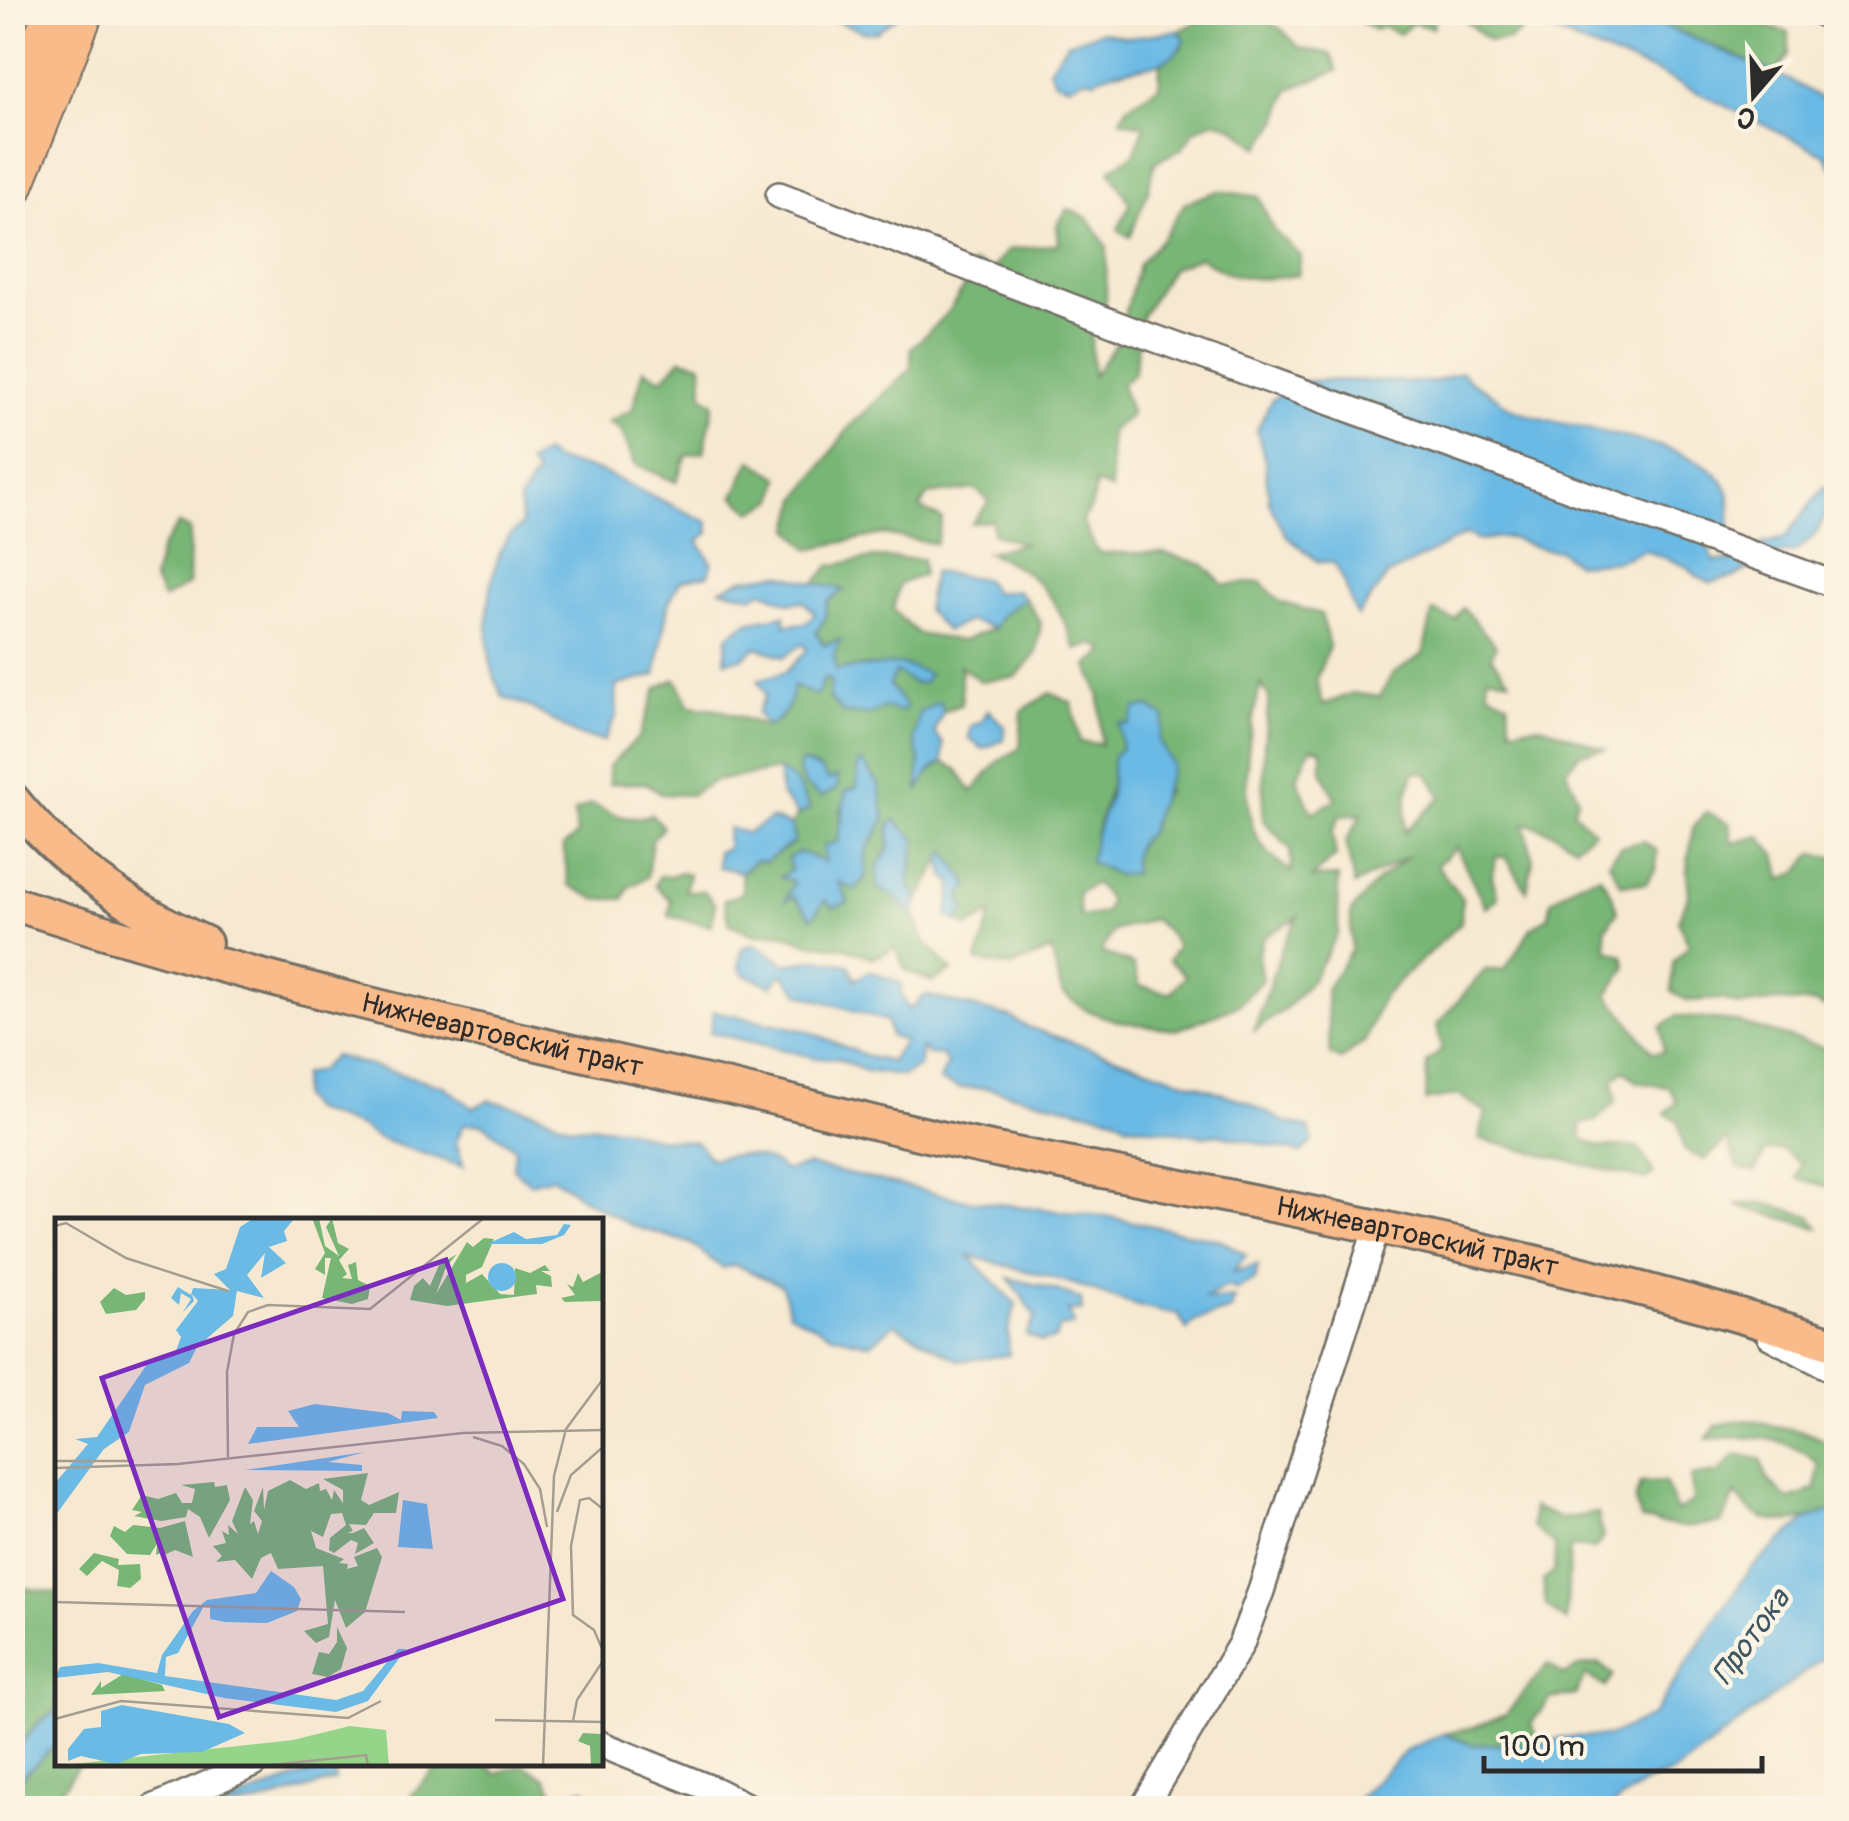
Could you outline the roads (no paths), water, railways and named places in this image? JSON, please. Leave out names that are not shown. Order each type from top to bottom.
[{"type":"highway","points":[[12,190],[45,76],[53,12]]},
{"type":"highway","points":[[12,130],[84,12]]},
{"type":"highway","points":[[12,119],[45,76]]},
{"type":"main road","points":[[12,210],[45,76]]},
{"type":"main road","points":[[12,799],[39,832],[78,868],[119,898],[168,926],[213,947],[384,1007]]},
{"type":"main road","name":"Нижневартовский тракт","points":[[12,903],[207,961],[384,1007],[995,1150],[1533,1260],[1717,1307],[1836,1345]]},
{"type":"main road","name":"Нижневартовский тракт","points":[[12,926],[202,982],[531,1065],[725,1108],[995,1150]]},
{"type":"street","points":[[1820,12],[1836,20]]},
{"type":"street","points":[[779,195],[1152,338],[1836,585]]},
{"type":"street","points":[[1143,1808],[1241,1644],[1377,1227]]},
{"type":"street","points":[[1717,1307],[1836,1371]]},
{"type":"street","points":[[602,1745],[750,1808]]},
{"type":"street","points":[[154,1808],[249,1766]]},
{"type":"water","points":[[833,12],[902,13],[876,32],[865,32],[834,20]]},
{"type":"water","points":[[1515,13],[1635,13],[1792,81],[1836,107],[1836,169],[1825,155],[1656,72],[1581,44]]},
{"type":"water","points":[[1101,31],[1128,37],[1179,31],[1185,40],[1177,52],[1156,64],[1106,74],[1095,80],[1084,78],[1069,86],[1055,81],[1049,69],[1067,43]]},
{"type":"water","points":[[1462,372],[1511,408],[1661,447],[1712,470],[1726,487],[1730,510],[1730,534],[1706,544],[1714,561],[1737,561],[1763,544],[1785,538],[1823,488],[1836,482],[1836,506],[1814,536],[1795,552],[1772,555],[1735,577],[1710,583],[1688,567],[1645,550],[1617,561],[1576,564],[1559,550],[1503,537],[1481,541],[1466,534],[1387,576],[1357,616],[1334,563],[1317,561],[1286,535],[1269,502],[1257,430],[1271,401],[1296,382],[1432,382]]},
{"type":"water","points":[[544,453],[553,460],[599,471],[708,522],[709,533],[698,541],[712,563],[708,575],[680,581],[668,604],[656,675],[616,686],[617,715],[604,741],[577,735],[530,707],[503,697],[491,662],[488,620],[493,577],[506,539],[522,525],[519,501],[536,474],[528,463]]},
{"type":"water","points":[[933,572],[984,579],[995,593],[1017,590],[1025,598],[1002,614],[994,628],[968,621],[946,631],[926,610]]},
{"type":"water","points":[[779,574],[844,590],[828,601],[816,633],[824,645],[841,640],[834,654],[836,670],[900,664],[929,674],[924,683],[913,683],[896,672],[889,685],[906,707],[901,712],[885,707],[869,715],[843,713],[829,698],[831,680],[824,679],[817,696],[793,686],[786,710],[767,727],[757,713],[766,695],[758,680],[786,672],[807,650],[803,643],[784,657],[757,647],[743,658],[725,661],[728,636],[747,622],[785,615],[785,625],[805,623],[815,614],[803,601],[789,603],[763,591],[753,596],[721,589],[743,579]]},
{"type":"water","points":[[940,701],[943,712],[934,732],[943,744],[943,762],[930,771],[918,791],[920,760],[914,740],[919,713]]},
{"type":"water","points":[[1149,707],[1165,717],[1159,741],[1172,764],[1149,833],[1135,850],[1134,873],[1117,875],[1090,862],[1110,794],[1113,756],[1122,748],[1119,723],[1129,725],[1136,708]]},
{"type":"water","points":[[988,710],[1005,727],[1004,740],[983,749],[969,738],[971,726],[982,721]]},
{"type":"water","points":[[801,762],[820,769],[828,780],[838,776],[837,789],[821,797],[805,785],[798,769]]},
{"type":"water","points":[[863,762],[879,785],[885,819],[866,852],[866,876],[855,890],[839,882],[848,902],[834,908],[825,900],[812,918],[793,896],[785,901],[794,882],[780,877],[791,870],[788,858],[800,852],[825,862],[824,846],[838,842],[846,791],[857,787],[858,765]]},
{"type":"water","points":[[778,770],[795,781],[810,809],[798,815],[781,795]]},
{"type":"water","points":[[771,819],[791,825],[794,842],[765,862],[756,860],[741,872],[718,867],[717,852],[727,848],[728,828],[747,833]]},
{"type":"water","points":[[895,820],[916,839],[909,884],[918,901],[914,915],[891,894],[877,888],[878,865],[889,850],[890,825]]},
{"type":"water","points":[[946,852],[969,886],[960,897],[966,908],[958,921],[947,916],[953,884],[945,876],[941,857]]},
{"type":"water","points":[[755,944],[786,964],[819,959],[849,965],[856,980],[869,971],[901,983],[901,995],[909,1010],[925,995],[1010,1017],[1025,1026],[1247,1102],[1285,1122],[1309,1128],[1313,1142],[1301,1153],[1218,1134],[1204,1136],[1126,1124],[1115,1117],[987,1088],[959,1088],[940,1081],[947,1064],[942,1055],[927,1054],[922,1048],[919,1067],[902,1076],[865,1071],[839,1059],[817,1058],[710,1032],[714,1011],[807,1031],[891,1062],[904,1041],[890,1036],[887,1021],[801,994],[782,973],[772,986],[744,974],[739,967],[742,948]]},
{"type":"water","points":[[334,1056],[444,1086],[473,1108],[489,1100],[570,1126],[622,1128],[656,1138],[696,1142],[711,1159],[750,1156],[786,1171],[807,1165],[966,1200],[1109,1217],[1221,1240],[1246,1255],[1233,1272],[1258,1265],[1255,1279],[1237,1290],[1227,1286],[1204,1299],[1234,1298],[1231,1310],[1195,1321],[1187,1330],[1178,1314],[1138,1306],[968,1255],[1016,1304],[1008,1332],[1009,1355],[960,1361],[894,1324],[871,1344],[833,1335],[789,1313],[782,1286],[736,1265],[722,1268],[690,1243],[633,1226],[553,1177],[530,1183],[513,1169],[515,1148],[483,1124],[464,1124],[456,1142],[464,1167],[376,1138],[363,1128],[311,1110],[301,1098],[302,1075],[320,1070]]},
{"type":"water","points":[[1009,1278],[1081,1300],[1082,1311],[1068,1311],[1074,1325],[1060,1327],[1055,1339],[1042,1342],[1026,1335],[1036,1317]]},
{"type":"water","name":"Протока","points":[[1836,1509],[1836,1648],[1674,1773],[1645,1783],[1609,1808],[1348,1808],[1408,1749],[1444,1734],[1473,1745],[1541,1744],[1568,1737],[1609,1736],[1652,1716],[1751,1568],[1806,1520]]},
{"type":"water","points":[[55,1713],[55,1745],[13,1786],[13,1749],[42,1720]]},
{"type":"water","points":[[334,1769],[335,1781],[262,1803],[218,1808],[311,1773]]}]
